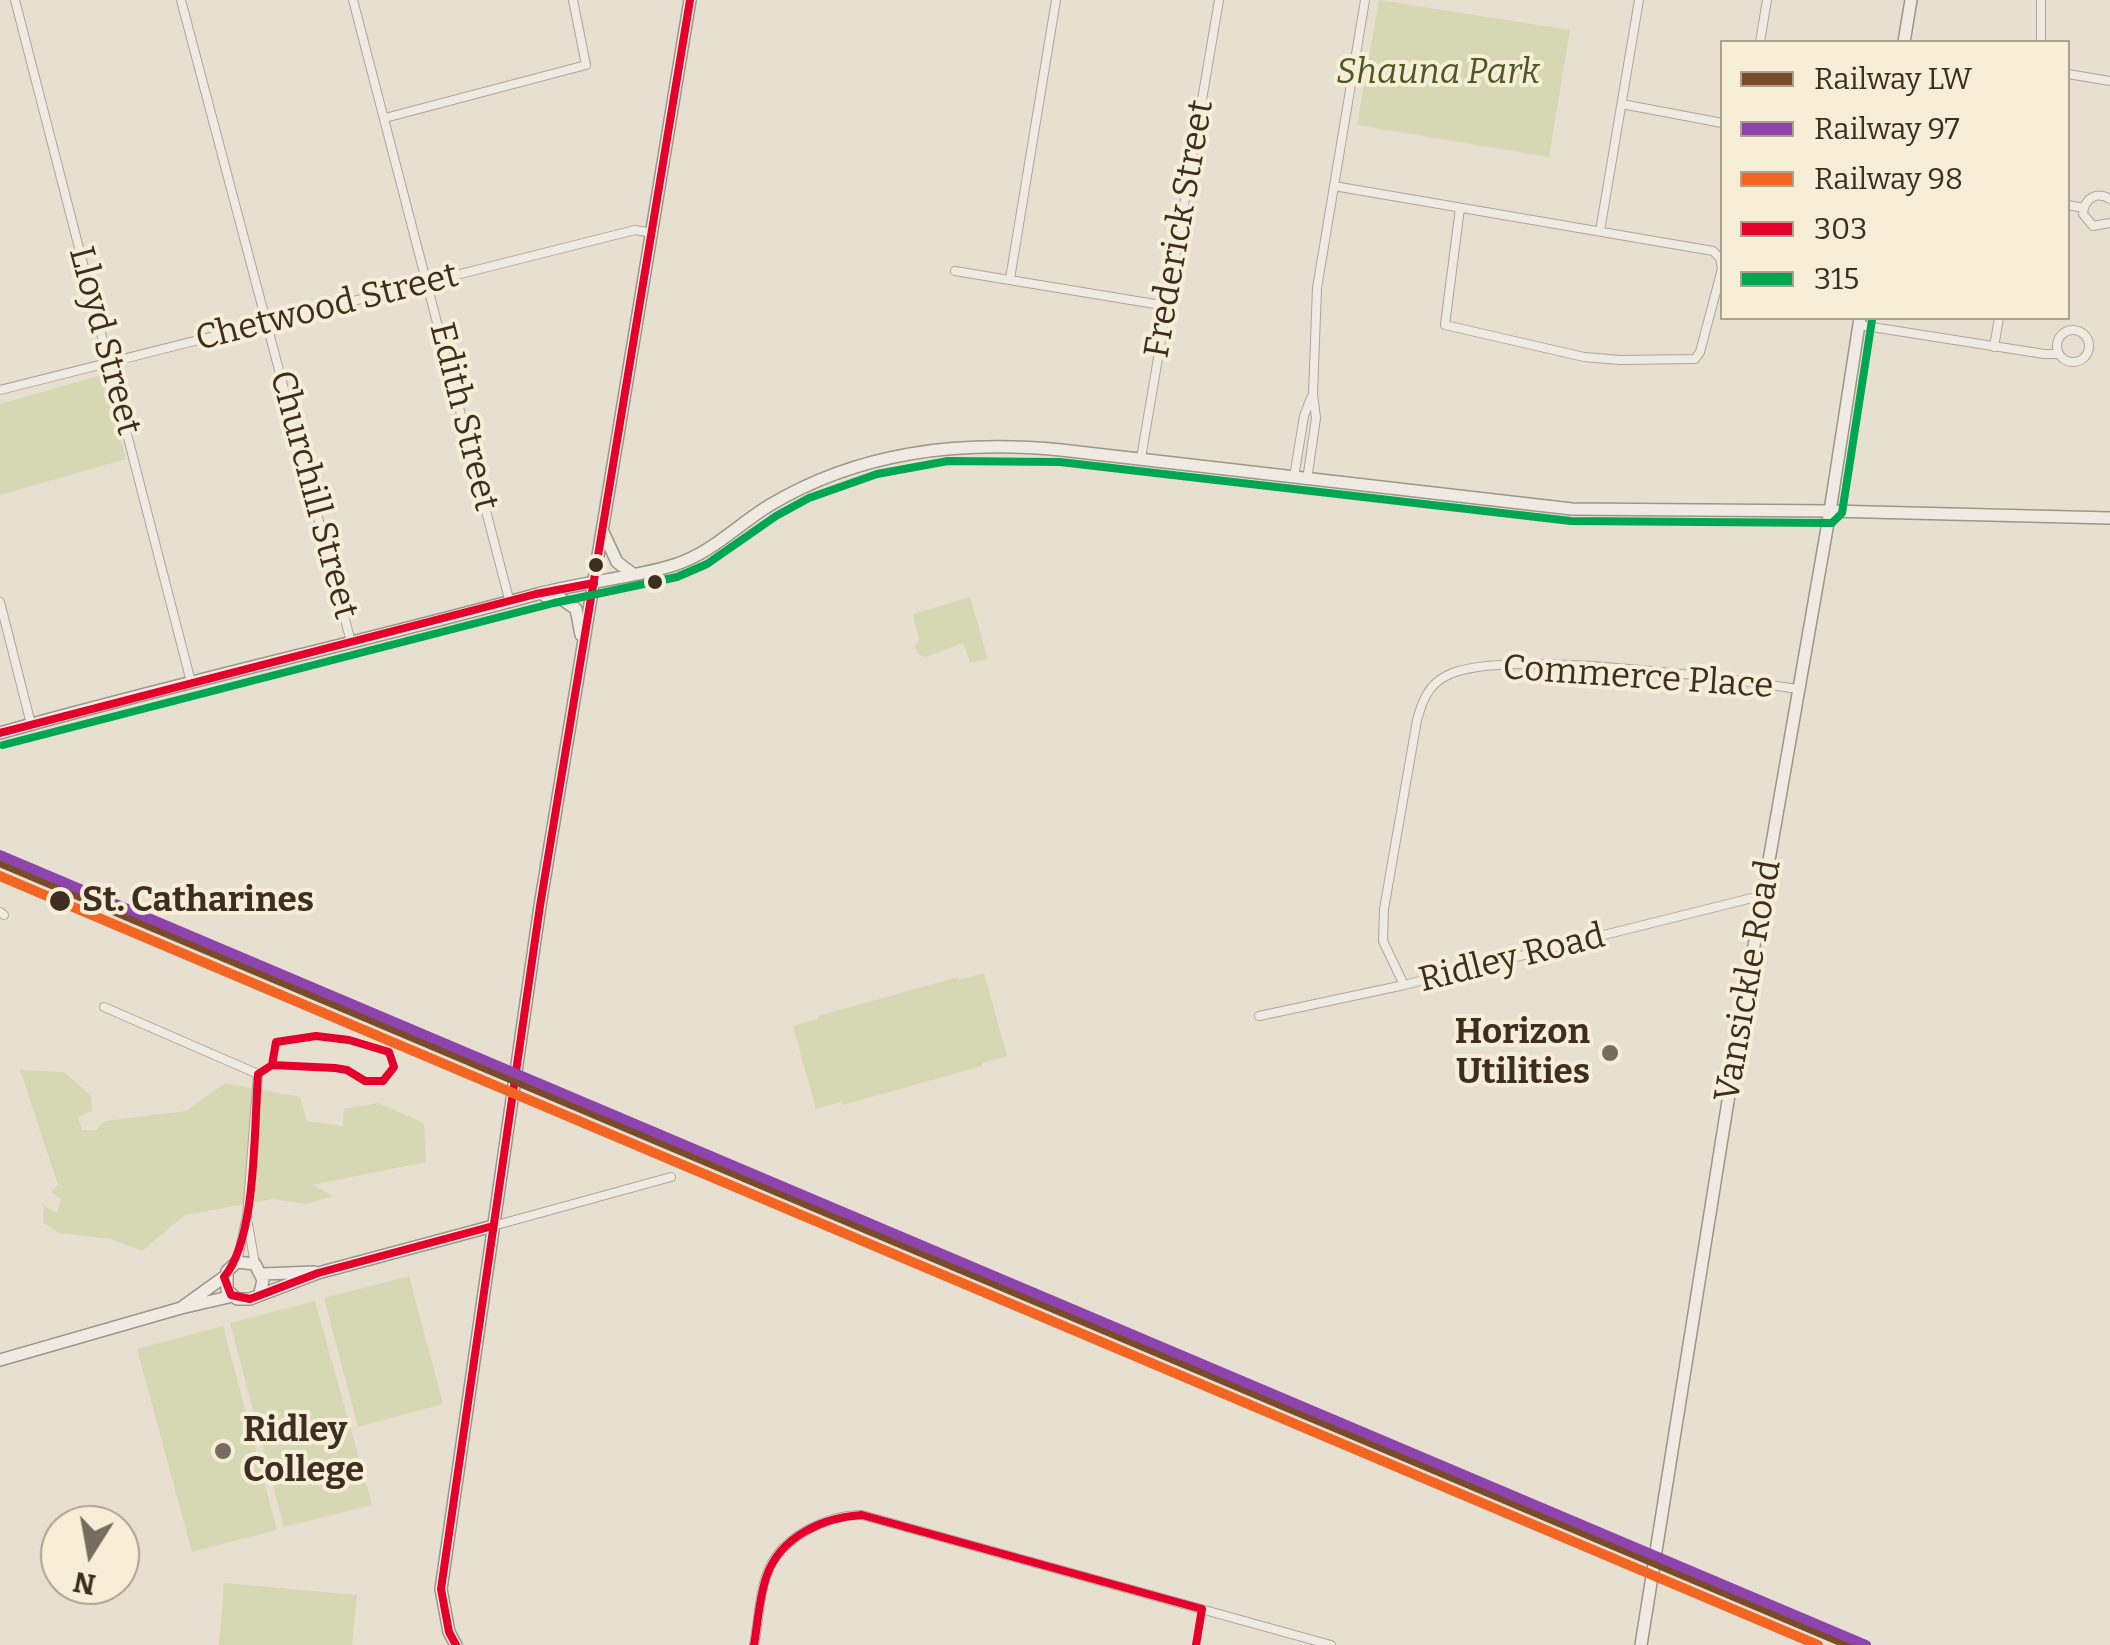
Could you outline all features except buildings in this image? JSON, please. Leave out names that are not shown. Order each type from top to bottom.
[{"type":"main road","points":[[456,1645],[449,1632],[441,1589],[545,874],[690,0]]},
{"type":"main road","points":[[1904,40],[1911,0]]},
{"type":"main road","name":"Vansickle Road","points":[[1641,1645],[1736,1049],[1830,511],[1859,321]]},
{"type":"main road","points":[[0,733],[536,594],[674,565],[707,552],[767,507],[826,475],[869,461],[952,447],[1008,445],[1140,458],[1572,509],[2110,518]]},
{"type":"main road","points":[[604,534],[617,562],[633,574]]},
{"type":"main road","points":[[536,594],[560,598],[576,610],[580,616],[582,659]]},
{"type":"main road","points":[[224,1277],[227,1290],[244,1300],[318,1273],[493,1226]]},
{"type":"main road","points":[[181,1308],[224,1277],[237,1262],[259,1269],[318,1273]]},
{"type":"main road","points":[[259,1269],[260,1293]]},
{"type":"main road","points":[[0,1360],[233,1296]]},
{"type":"street","name":"Lloyd Street","points":[[15,0],[190,682]]},
{"type":"street","name":"Churchill Street","points":[[182,0],[351,642]]},
{"type":"street","name":"Edith Street","points":[[353,0],[510,602]]},
{"type":"street","points":[[384,118],[586,65],[573,0]]},
{"type":"street","points":[[1010,278],[1056,0]]},
{"type":"street","name":"Frederick Street","points":[[1140,458],[1219,0]]},
{"type":"street","points":[[1300,479],[1316,418],[1315,304],[1365,0]]},
{"type":"street","points":[[1600,231],[1639,0]]},
{"type":"street","points":[[1760,40],[1767,0]]},
{"type":"street","points":[[2041,0],[2041,40]]},
{"type":"street","points":[[2070,74],[2110,81]]},
{"type":"street","points":[[1622,104],[1720,123]]},
{"type":"street","points":[[1334,186],[1703,247],[1720,258]]},
{"type":"street","points":[[2110,199],[2093,196],[2084,208],[2085,219],[2093,226],[2110,223]]},
{"type":"street","points":[[2070,206],[2084,208]]},
{"type":"street","points":[[1460,208],[1445,325],[1584,357],[1696,359],[1720,276]]},
{"type":"street","name":"Chetwood Street","points":[[0,390],[635,230],[654,233]]},
{"type":"street","points":[[955,271],[1167,306]]},
{"type":"street","points":[[1994,346],[1999,320]]},
{"type":"street","points":[[1859,321],[2059,354],[2067,361],[2083,359],[2089,350],[2088,340],[2081,331],[2069,330],[2057,342],[2059,354]]},
{"type":"street","points":[[0,602],[31,724]]},
{"type":"street","name":"Commerce Place","points":[[1404,985],[1382,941],[1384,909],[1417,720],[1423,700],[1446,676],[1468,669],[1536,665],[1715,676],[1798,689]]},
{"type":"street","name":"Ridley Road","points":[[1259,1016],[1404,985],[1764,895]]},
{"type":"street","points":[[104,1008],[258,1074],[247,1216],[237,1262]]},
{"type":"street","points":[[493,1226],[671,1177]]},
{"type":"street","points":[[247,1216],[259,1269]]},
{"type":"street","points":[[754,1645],[768,1570],[777,1556],[806,1531],[846,1514],[862,1515],[1330,1645]]},
{"type":"green space","name":"Shauna Park","points":[[1379,0],[1570,30],[1549,157],[1357,125]]},
{"type":"green space","points":[[102,375],[126,459],[0,495],[0,404]]},
{"type":"green space","points":[[970,597],[988,659],[970,663],[963,643],[925,657],[917,654],[915,646],[919,640],[913,614]]},
{"type":"green space","points":[[984,973],[1007,1056],[843,1105],[841,1102],[816,1109],[793,1026],[958,977],[959,980]]},
{"type":"green space","points":[[20,1070],[64,1072],[91,1096],[92,1111],[78,1117],[82,1130],[96,1130],[105,1121],[186,1111],[225,1083],[300,1097],[307,1121],[343,1126],[344,1109],[378,1103],[424,1123],[426,1162],[312,1185],[333,1196],[306,1204],[273,1199],[185,1215],[142,1251],[111,1239],[59,1233],[43,1222],[44,1206],[57,1213],[61,1200],[51,1191],[58,1185]]},
{"type":"green space","points":[[409,1276],[443,1404],[358,1427],[324,1298]]},
{"type":"green space","points":[[315,1301],[372,1505],[284,1527],[230,1323]]},
{"type":"green space","points":[[223,1326],[277,1530],[192,1552],[137,1349]]},
{"type":"green space","points":[[224,1583],[357,1595],[352,1645],[219,1645]]},
{"type":"rail line","name":"97","points":[[0,855],[1866,1645]]},
{"type":"rail line","name":"LW","points":[[0,862],[1850,1645]]},
{"type":"rail line","name":"98","points":[[0,876],[1818,1645]]},
{"type":"transit line","name":"303","points":[[456,1645],[449,1632],[441,1589],[540,906],[690,0]]},
{"type":"transit line","name":"315","points":[[3,745],[554,603],[677,577],[707,564],[809,498],[877,474],[948,461],[1060,462],[1571,521],[1832,523],[1842,513],[1872,320]]},
{"type":"transit line","name":"303","points":[[0,733],[536,594],[594,583]]},
{"type":"transit line","name":"303","points":[[316,1036],[349,1040],[389,1052],[394,1067],[383,1081],[365,1081],[347,1070],[272,1065],[276,1042],[316,1036]]},
{"type":"transit line","name":"303","points":[[272,1065],[258,1074],[248,1210],[235,1260],[224,1277],[231,1295],[250,1299],[318,1273],[493,1226]]},
{"type":"transit line","name":"303","points":[[754,1645],[764,1583],[782,1549],[819,1525],[862,1515],[1202,1609],[1196,1645]]},
{"type":"place","name":"St. Catharines","points":[[60,901]]},
{"type":"place","name":"Horizon Utilities","points":[[1610,1053]]},
{"type":"place","name":"Ridley College","points":[[223,1451]]}]
